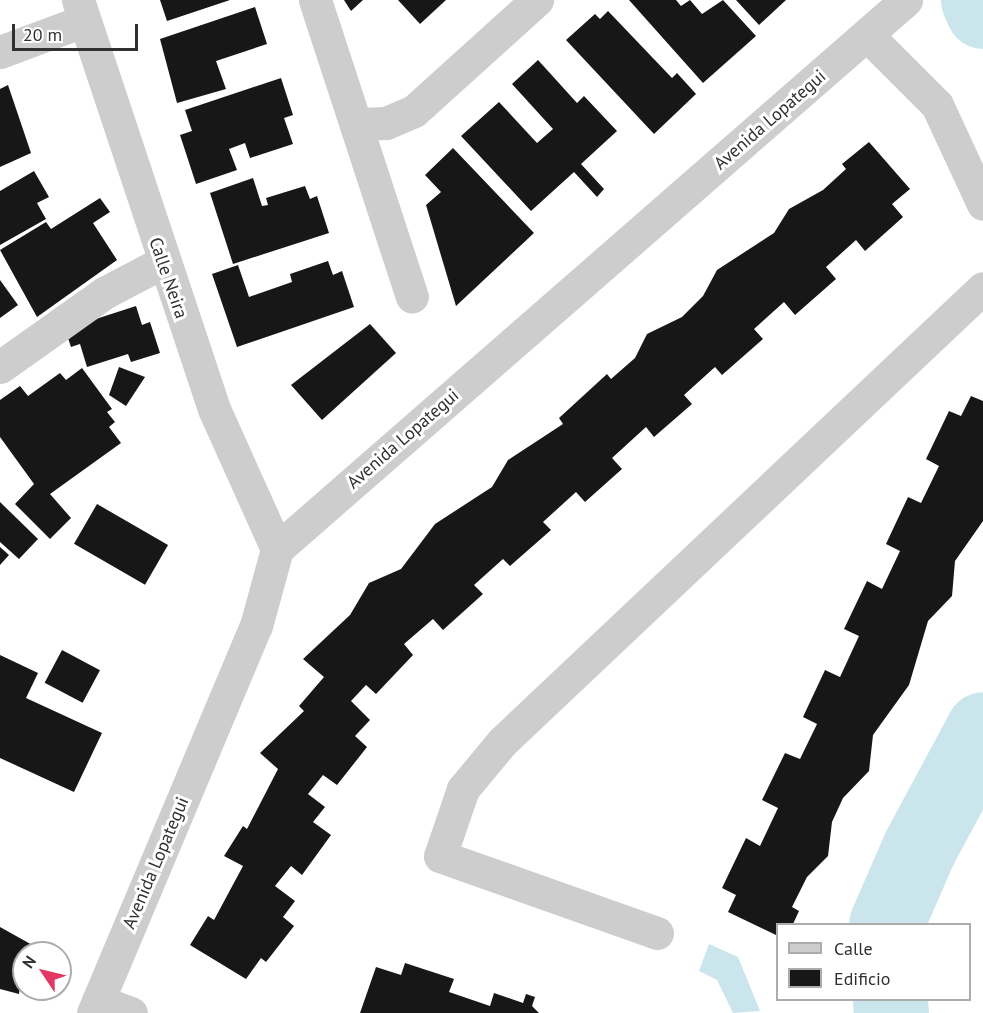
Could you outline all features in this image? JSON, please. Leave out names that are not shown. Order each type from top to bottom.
[{"type":"street","points":[[315,0],[412,297]]},
{"type":"street","points":[[356,124],[386,123],[414,111],[537,0]]},
{"type":"street","name":"Avenida Lopategui","points":[[95,1007],[256,626],[277,549],[867,35],[896,3]]},
{"type":"street","points":[[0,52],[80,11]]},
{"type":"street","name":"Calle Neira","points":[[80,11],[214,409],[277,549]]},
{"type":"street","points":[[867,35],[937,105],[972,171],[983,204]]},
{"type":"street","points":[[0,367],[104,293],[163,262]]},
{"type":"street","points":[[657,933],[440,856],[463,789],[502,742],[983,288]]},
{"type":"street","points":[[95,1007],[131,1013]]},
{"type":"water","points":[[709,944],[738,957],[760,1011],[733,1013],[717,980],[699,971]]},
{"type":"building","points":[[160,0],[230,0],[167,21]]},
{"type":"building","points":[[344,0],[363,0],[351,11]]},
{"type":"building","points":[[398,0],[446,0],[420,24]]},
{"type":"building","points":[[629,0],[676,0],[681,6],[690,0],[702,14],[723,0],[756,36],[703,83]]},
{"type":"building","points":[[736,0],[786,0],[759,25]]},
{"type":"building","points":[[255,7],[267,44],[216,61],[226,89],[177,103],[160,39]]},
{"type":"building","points":[[608,11],[672,78],[677,73],[696,94],[654,134],[566,40],[595,14],[600,19]]},
{"type":"building","points":[[538,60],[577,103],[584,96],[617,131],[581,164],[604,189],[597,197],[574,172],[531,211],[461,136],[499,102],[537,143],[553,129],[512,84]]},
{"type":"building","points":[[281,78],[293,115],[284,118],[293,144],[250,158],[245,143],[229,149],[237,170],[196,184],[180,135],[192,131],[185,110]]},
{"type":"building","points":[[8,85],[31,153],[0,167],[0,89]]},
{"type":"building","points":[[869,142],[910,189],[892,204],[903,217],[865,251],[856,240],[826,267],[836,279],[795,315],[784,302],[754,329],[763,339],[722,375],[715,367],[684,395],[692,404],[654,437],[646,427],[612,458],[622,469],[585,502],[576,492],[543,522],[551,530],[510,566],[503,559],[474,585],[483,594],[443,630],[433,619],[404,644],[413,655],[376,694],[366,685],[351,701],[370,720],[355,736],[367,747],[337,785],[323,775],[308,794],[325,807],[313,822],[331,835],[302,875],[291,866],[275,886],[295,901],[283,917],[294,926],[266,962],[261,958],[246,979],[190,945],[208,916],[214,920],[243,866],[224,856],[243,826],[247,829],[278,769],[260,753],[304,711],[299,706],[324,677],[303,659],[350,615],[369,583],[401,569],[435,524],[492,487],[508,460],[563,424],[559,418],[607,374],[611,379],[635,358],[647,334],[682,317],[703,296],[717,270],[774,233],[789,209],[823,190],[846,169],[842,164]]},
{"type":"building","points":[[453,148],[534,233],[456,306],[426,205],[441,192],[425,175]]},
{"type":"building","points":[[34,171],[49,197],[37,203],[46,219],[0,245],[0,191]]},
{"type":"building","points":[[253,178],[262,206],[268,205],[266,198],[305,186],[310,199],[317,196],[329,233],[233,264],[210,193]]},
{"type":"building","points":[[100,198],[110,212],[93,223],[117,260],[37,317],[0,250],[46,222],[51,229]]},
{"type":"building","points":[[328,261],[333,275],[342,271],[354,307],[237,347],[212,274],[238,265],[249,297],[292,282],[290,274]]},
{"type":"building","points":[[0,280],[18,305],[0,318]]},
{"type":"building","points":[[136,306],[142,325],[150,322],[160,353],[131,362],[128,354],[87,367],[80,344],[71,347],[65,329]]},
{"type":"building","points":[[370,324],[396,353],[322,420],[291,385]]},
{"type":"building","points":[[119,367],[145,377],[126,406],[109,395]]},
{"type":"building","points":[[82,368],[112,409],[107,412],[115,422],[109,427],[121,443],[50,494],[71,518],[50,539],[15,504],[34,484],[0,437],[0,400],[20,386],[28,396],[60,373],[66,380]]},
{"type":"building","points":[[971,396],[983,401],[983,521],[955,561],[952,596],[928,621],[909,685],[873,735],[869,771],[843,798],[832,822],[828,856],[807,877],[792,907],[799,911],[793,923],[776,923],[776,935],[728,912],[736,895],[722,888],[746,838],[760,846],[778,808],[762,800],[785,753],[800,759],[817,724],[803,717],[825,670],[840,677],[859,636],[844,629],[867,581],[882,589],[900,551],[886,544],[908,497],[921,503],[939,466],[926,459],[949,411],[961,416]]},
{"type":"building","points":[[0,502],[38,539],[19,559],[0,542]]},
{"type":"building","points":[[97,504],[168,545],[145,585],[74,544]]},
{"type":"building","points":[[0,547],[9,555],[0,565]]},
{"type":"building","points":[[62,650],[100,670],[83,703],[45,683]]},
{"type":"building","points":[[0,655],[38,673],[26,698],[102,733],[74,792],[0,758]]},
{"type":"building","points":[[0,927],[25,941],[12,941],[12,992],[0,989]]},
{"type":"building","points":[[405,963],[454,979],[449,992],[490,1006],[494,993],[523,1003],[526,994],[535,997],[532,1006],[539,1013],[360,1013],[376,967],[401,975]]},
{"type":"waterway","points":[[978,0],[983,11]]},
{"type":"waterway","points":[[886,923],[919,848],[983,729]]},
{"type":"waterway","points":[[890,1001],[891,1013]]}]
